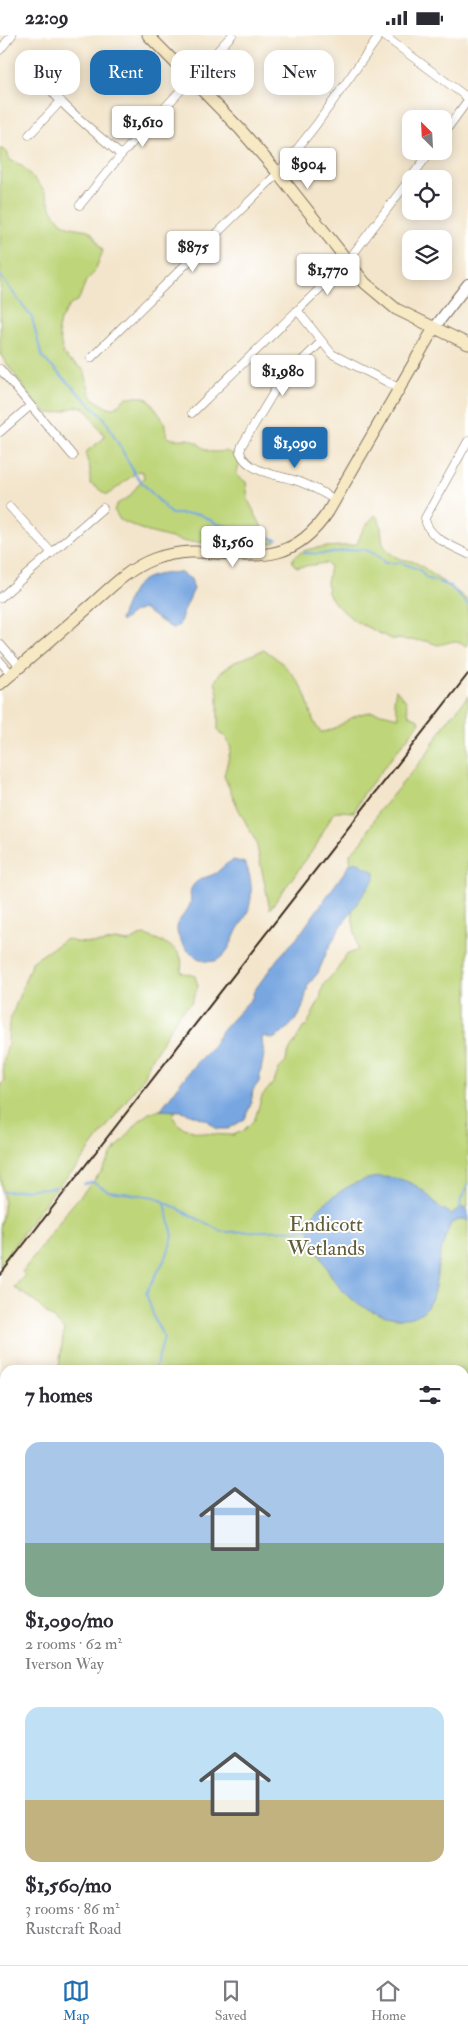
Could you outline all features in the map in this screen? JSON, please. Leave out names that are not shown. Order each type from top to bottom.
[{"type":"main road","points":[[148,35],[171,57]]},
{"type":"main road","points":[[208,95],[278,173],[365,283],[386,302],[407,315],[468,344]]},
{"type":"main road","points":[[0,684],[119,581],[145,563],[161,557],[183,553],[249,556],[282,551],[299,543],[314,530],[335,500],[434,329]]},
{"type":"street","points":[[0,50],[12,35]]},
{"type":"street","points":[[218,50],[232,35]]},
{"type":"street","points":[[91,357],[278,173],[381,35],[468,99],[452,122]]},
{"type":"street","points":[[56,95],[121,155]]},
{"type":"street","points":[[80,205],[121,155],[176,95]]},
{"type":"street","points":[[30,135],[61,101]]},
{"type":"street","points":[[192,413],[347,262],[423,160]]},
{"type":"street","points":[[434,329],[468,285]]},
{"type":"street","points":[[297,310],[327,349],[339,358],[399,388]]},
{"type":"street","points":[[321,342],[280,382],[242,445],[240,452],[244,460],[255,468],[300,482],[335,500]]},
{"type":"street","points":[[0,369],[73,456]]},
{"type":"street","points":[[0,432],[30,406]]},
{"type":"street","points":[[468,441],[425,518],[426,525],[432,533],[468,554]]},
{"type":"street","points":[[10,507],[52,553]]},
{"type":"street","points":[[0,598],[103,508]]},
{"type":"street","points":[[0,644],[15,670]]},
{"type":"street","points":[[0,661],[15,670]]},
{"type":"green space","points":[[0,148],[7,152],[10,160],[21,165],[44,190],[52,210],[61,222],[70,227],[88,230],[93,234],[103,251],[94,273],[86,281],[79,299],[68,307],[60,321],[58,330],[63,353],[68,360],[84,370],[90,393],[94,399],[108,408],[114,408],[127,397],[144,397],[149,400],[164,421],[167,437],[190,439],[209,451],[226,451],[234,455],[239,459],[237,474],[246,482],[248,500],[265,533],[276,542],[268,544],[240,544],[187,542],[148,532],[120,520],[114,510],[117,504],[129,497],[144,477],[143,472],[138,471],[108,495],[90,484],[87,451],[103,439],[104,435],[86,409],[79,406],[57,413],[44,411],[27,392],[0,354]]},
{"type":"green space","points":[[375,515],[380,522],[384,546],[387,550],[396,557],[420,565],[468,601],[468,646],[454,641],[438,645],[426,641],[391,639],[355,621],[336,605],[328,593],[327,582],[330,567],[326,563],[298,567],[294,565],[292,561],[304,551],[322,547],[357,544],[363,529]]},
{"type":"green space","points":[[263,650],[283,664],[300,685],[314,721],[321,732],[331,730],[353,717],[368,712],[399,717],[394,700],[396,689],[406,701],[409,715],[419,719],[420,722],[364,793],[354,812],[336,811],[332,815],[317,844],[270,909],[256,842],[224,776],[231,748],[225,736],[220,734],[218,730],[218,693],[215,682],[219,674],[233,663]]},
{"type":"green space","name":"Endicott Wetlands","points":[[468,696],[468,1203],[465,1219],[468,1221],[468,1365],[59,1365],[64,1329],[35,1302],[14,1287],[25,1275],[22,1272],[69,1209],[102,1171],[111,1155],[140,1120],[149,1113],[160,1110],[176,1111],[173,1115],[181,1126],[196,1132],[222,1135],[233,1135],[243,1131],[255,1119],[262,1096],[274,1082],[279,1069],[286,1062],[287,1055],[303,1028],[307,1025],[320,999],[325,983],[337,970],[346,955],[358,950],[353,921],[350,854],[364,839],[379,811],[426,755],[446,723]]},
{"type":"green space","points":[[145,935],[165,943],[178,952],[182,962],[181,972],[195,976],[198,986],[192,1002],[179,1014],[150,1061],[143,1078],[76,1168],[57,1187],[34,1217],[0,1266],[0,1228],[4,1203],[0,1177],[0,1085],[4,1082],[3,1063],[8,1044],[9,1023],[32,962],[64,940],[69,939],[74,942],[91,943],[115,940],[129,942]]},
{"type":"water","points":[[179,572],[191,579],[194,589],[179,625],[174,628],[170,627],[143,609],[134,612],[121,622],[120,620],[130,597],[139,583],[154,576]]},
{"type":"water","points":[[234,860],[245,863],[248,870],[251,894],[248,910],[223,956],[213,961],[199,959],[182,944],[177,927],[190,904],[190,891],[193,885],[199,880],[216,873]]},
{"type":"water","points":[[356,862],[375,872],[375,878],[342,925],[328,949],[318,973],[308,985],[299,1016],[283,1033],[273,1039],[263,1036],[264,1054],[259,1082],[253,1090],[251,1104],[245,1119],[228,1129],[217,1129],[207,1120],[182,1111],[160,1110],[195,1064],[211,1048],[224,1028],[252,998],[254,991],[278,958],[297,938],[350,864]]},
{"type":"water","points":[[379,1177],[399,1179],[415,1185],[450,1215],[461,1207],[468,1210],[468,1221],[462,1219],[451,1223],[443,1244],[434,1289],[427,1307],[418,1314],[407,1318],[382,1315],[369,1310],[348,1296],[331,1275],[309,1231],[309,1223],[313,1215],[327,1201],[355,1183]]},
{"type":"waterway","points":[[0,275],[32,318],[42,357],[105,419],[136,476],[171,514],[199,514],[218,524],[259,533],[277,540]]},
{"type":"waterway","points":[[304,553],[326,553],[352,549],[364,550],[377,556],[385,563],[402,563],[420,570],[426,578],[450,586],[468,605]]},
{"type":"waterway","points":[[84,1184],[93,1182],[108,1191],[155,1197],[223,1232],[312,1230]]},
{"type":"waterway","points":[[460,1210],[461,1199],[468,1185]]},
{"type":"waterway","points":[[2,1192],[56,1187]]},
{"type":"waterway","points":[[156,1365],[164,1338],[155,1320],[146,1293],[167,1255],[173,1236],[165,1203]]},
{"type":"railway","points":[[0,1275],[468,674]]}]
